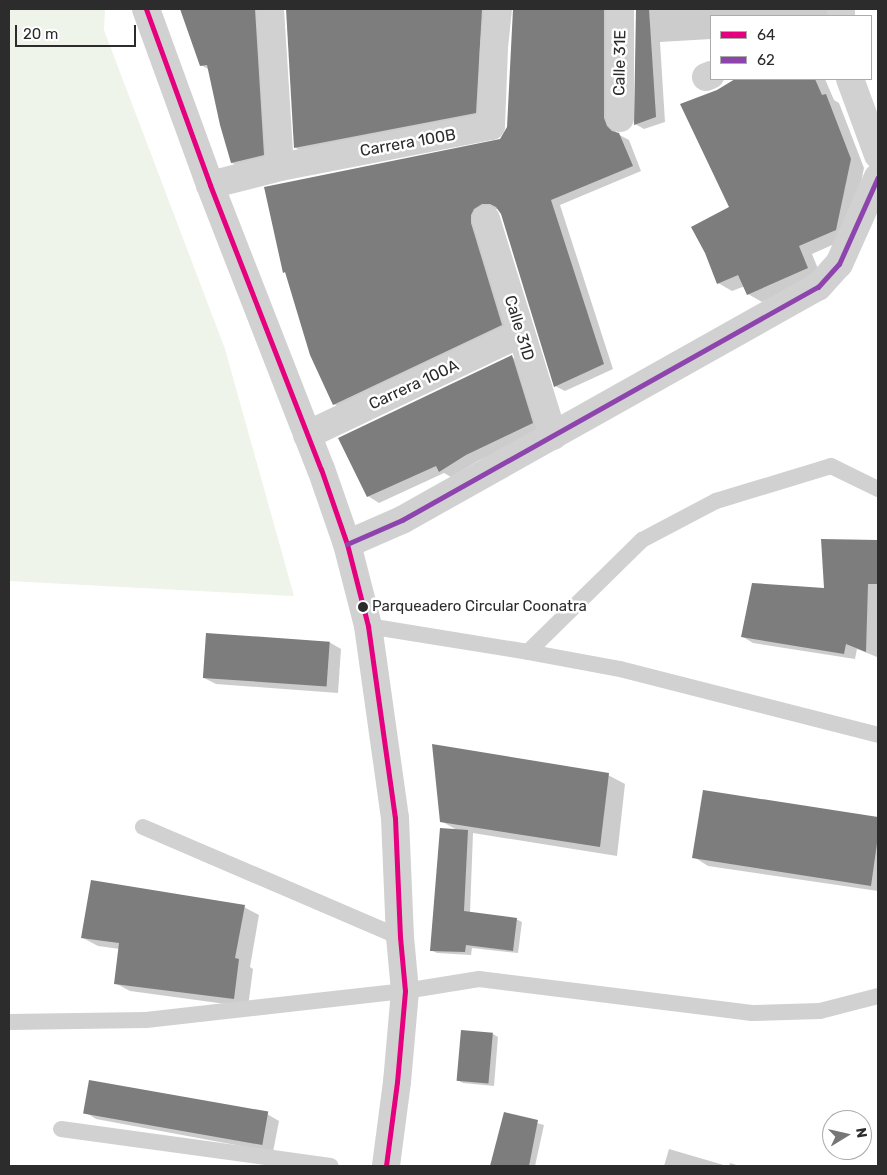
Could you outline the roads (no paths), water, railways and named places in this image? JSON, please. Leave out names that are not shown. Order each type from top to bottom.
[{"type":"street","points":[[146,9],[210,185],[321,469],[347,544],[368,626],[395,818],[400,937],[405,990],[397,1082],[386,1166]]},
{"type":"street","points":[[270,9],[280,167]]},
{"type":"street","name":"Carrera 100B","points":[[210,185],[280,167],[491,126],[494,48],[498,9]]},
{"type":"street","name":"Calle 31E","points":[[620,9],[620,118]]},
{"type":"street","points":[[850,80],[878,155]]},
{"type":"street","points":[[347,544],[402,520],[818,287],[839,264],[878,177]]},
{"type":"street","name":"Calle 31D","points":[[486,219],[553,436]]},
{"type":"street","name":"Carrera 100A","points":[[307,435],[520,334]]},
{"type":"lane","points":[[528,652],[642,540],[716,501],[832,466],[878,489]]},
{"type":"lane","points":[[368,626],[620,669],[878,735]]},
{"type":"lane","points":[[143,828],[400,937]]},
{"type":"lane","points":[[9,1022],[146,1020],[405,990],[478,979],[752,1013],[820,1011],[878,996]]},
{"type":"lane","points":[[61,1129],[330,1166]]},
{"type":"place","name":"Parqueadero Circular Coonatra","points":[[363,607]]}]
